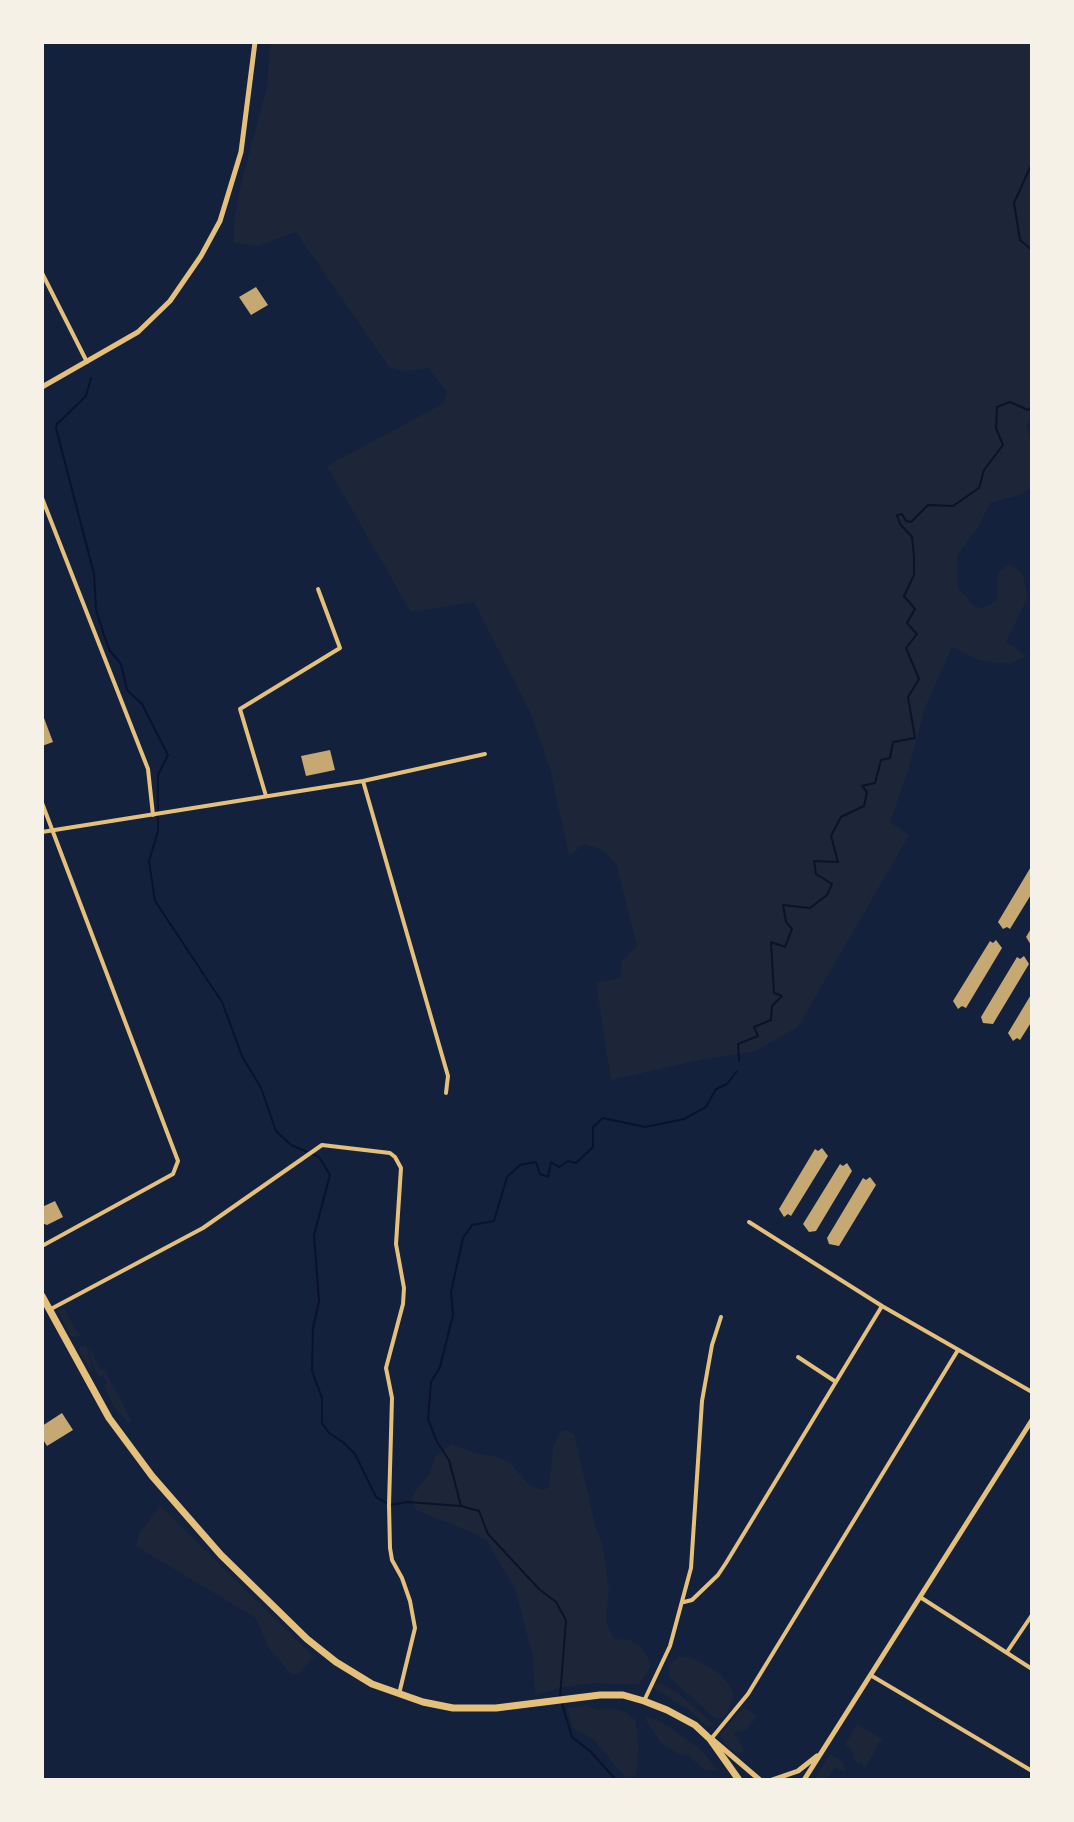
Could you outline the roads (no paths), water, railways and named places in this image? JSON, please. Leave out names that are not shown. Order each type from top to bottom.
[{"type":"main road","points":[[42,1296],[119,1433],[152,1476],[221,1556],[307,1639],[336,1662],[372,1684],[437,1705],[470,1709],[579,1697],[623,1695],[644,1701],[667,1710],[694,1725],[711,1739],[739,1780]]},
{"type":"street","points":[[42,387],[138,332],[170,301],[201,256],[219,221],[240,152],[255,42]]},
{"type":"street","points":[[42,273],[87,363]]},
{"type":"street","points":[[42,498],[148,770],[153,816]]},
{"type":"street","points":[[266,796],[240,709],[340,648],[318,589]]},
{"type":"street","points":[[42,832],[363,781],[485,754]]},
{"type":"street","points":[[363,781],[448,1076],[446,1093]]},
{"type":"street","points":[[42,803],[178,1161],[173,1174],[42,1246]]},
{"type":"street","points":[[49,1310],[203,1228],[322,1145],[390,1153],[399,1162],[401,1168],[396,1244],[404,1288],[404,1304],[386,1368],[392,1398],[389,1505],[392,1560],[408,1593],[415,1628],[399,1694]]},
{"type":"street","points":[[748,1222],[882,1306],[1032,1392]]},
{"type":"street","points":[[684,1602],[692,1600],[722,1569],[882,1306]]},
{"type":"street","points":[[644,1701],[670,1646],[684,1602],[694,1544],[696,1471],[702,1401],[712,1345],[721,1317]]},
{"type":"street","points":[[760,1780],[711,1739],[748,1694],[958,1350]]},
{"type":"street","points":[[798,1357],[836,1382]]},
{"type":"street","points":[[804,1780],[872,1676],[1032,1420]]},
{"type":"street","points":[[920,1597],[1032,1669]]},
{"type":"street","points":[[1007,1652],[1032,1615]]},
{"type":"street","points":[[872,1676],[1032,1771]]},
{"type":"street","points":[[772,1780],[798,1771],[826,1746]]},
{"type":"waterway","points":[[1032,163],[1014,203],[1020,240],[1032,250]]},
{"type":"waterway","points":[[91,378],[86,396],[57,424],[56,428],[94,574],[96,610],[104,635],[110,651],[121,664],[127,690],[142,704],[168,755],[158,775],[158,831],[149,861],[155,901],[222,1002],[242,1056],[261,1088],[276,1131],[291,1145],[319,1157],[330,1175],[314,1235],[319,1301],[313,1328],[312,1371],[322,1398],[322,1423],[329,1433],[355,1454],[376,1497],[390,1505],[407,1502],[461,1506]]},
{"type":"waterway","points":[[739,1061],[738,1044],[758,1036],[754,1027],[771,1020],[772,1006],[782,996],[774,993],[771,942],[785,947],[792,929],[786,922],[783,905],[810,908],[827,895],[832,884],[816,874],[814,861],[838,862],[831,836],[841,817],[864,806],[867,792],[862,786],[875,783],[881,760],[890,758],[893,742],[915,738],[908,697],[919,679],[906,648],[917,634],[907,623],[915,609],[904,596],[914,575],[914,557],[912,537],[900,524],[897,515],[902,514],[906,521],[911,522],[928,505],[953,506],[979,488],[984,470],[1003,445],[996,428],[997,407],[1010,402],[1028,410],[1032,407]]},
{"type":"waterway","points":[[616,1780],[591,1752],[572,1737],[560,1697],[566,1620],[556,1602],[539,1589],[488,1534],[479,1511],[461,1506],[449,1460],[437,1442],[428,1419],[431,1382],[440,1367],[453,1315],[451,1292],[463,1238],[472,1225],[494,1221],[507,1177],[520,1165],[536,1162],[540,1174],[548,1177],[551,1162],[559,1167],[568,1161],[576,1163],[593,1147],[593,1127],[603,1118],[645,1127],[684,1119],[706,1107],[716,1089],[727,1084],[737,1071]]}]
